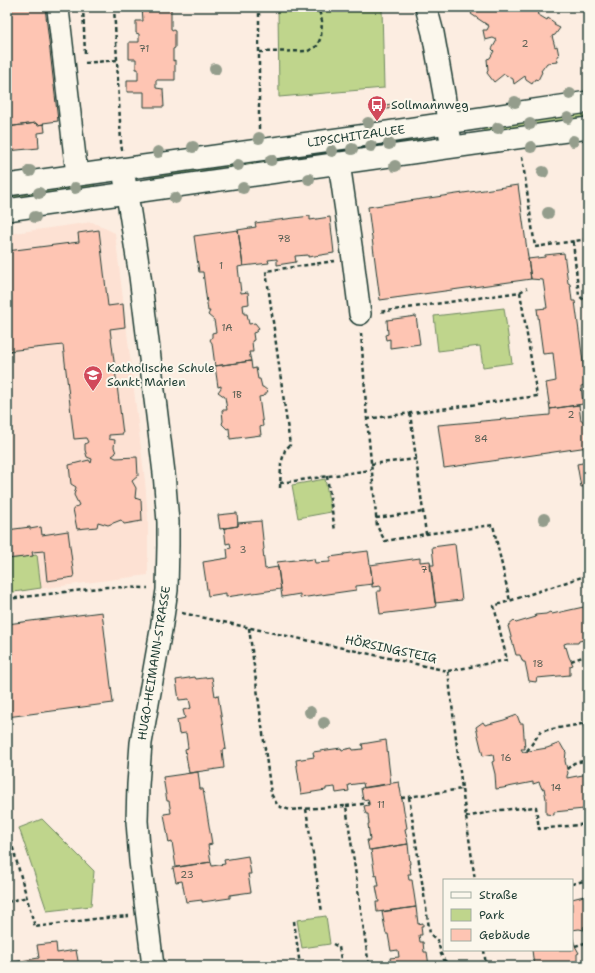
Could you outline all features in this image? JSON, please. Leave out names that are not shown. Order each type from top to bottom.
[{"type":"street","points":[[426,7],[433,33],[452,147]]},
{"type":"street","points":[[58,9],[77,175]]},
{"type":"street","name":"LIPSCHITZALLEE","points":[[7,185],[77,175],[123,159],[448,123],[588,102]]},
{"type":"street","name":"LIPSCHITZALLEE","points":[[7,210],[588,128]]},
{"type":"street","points":[[123,159],[127,193]]},
{"type":"street","points":[[340,163],[360,314]]},
{"type":"street","name":"HUGO-HEIMANN-STRASSE","points":[[127,193],[140,276],[164,472],[168,522],[167,590],[141,743],[138,785],[140,861],[153,966]]},
{"type":"path","points":[[83,7],[85,64],[117,60]]},
{"type":"path","points":[[114,7],[123,159]]},
{"type":"path","points":[[259,7],[259,129]]},
{"type":"path","points":[[259,52],[308,51],[317,46],[321,37],[322,21],[318,7]]},
{"type":"path","points":[[522,157],[535,247],[588,240]]},
{"type":"path","points":[[573,242],[579,296],[588,303]]},
{"type":"path","points":[[280,488],[281,464],[285,450],[290,446],[266,272],[353,259]]},
{"type":"path","points":[[510,600],[493,525],[384,541],[377,526],[376,518],[367,419],[360,314],[520,292],[526,288]]},
{"type":"path","points":[[367,419],[537,396],[520,292]]},
{"type":"path","points":[[410,413],[426,534]]},
{"type":"path","points":[[371,464],[416,459]]},
{"type":"path","points":[[280,483],[372,470]]},
{"type":"path","points":[[327,476],[336,531]]},
{"type":"path","points":[[376,518],[423,512]]},
{"type":"path","points":[[448,670],[507,660],[494,606],[588,576]]},
{"type":"path","points":[[7,599],[107,587],[148,588]]},
{"type":"path","name":"HÖRSINGSTEIG","points":[[177,612],[448,670],[462,789],[475,879]]},
{"type":"path","points":[[249,628],[271,794],[278,806],[290,810],[369,803]]},
{"type":"path","points":[[571,661],[588,655]]},
{"type":"path","points":[[527,751],[541,731],[588,723]]},
{"type":"path","points":[[584,724],[588,747]]},
{"type":"path","points":[[567,769],[574,763],[588,760]]},
{"type":"path","points":[[402,798],[462,789]]},
{"type":"path","points":[[408,797],[430,934],[438,941],[444,960],[451,966]]},
{"type":"path","points":[[346,806],[370,966]]},
{"type":"path","points":[[466,817],[500,810],[536,807],[539,829],[588,824]]},
{"type":"path","points":[[306,809],[322,912]]},
{"type":"path","points":[[7,827],[35,926],[129,916]]},
{"type":"path","points":[[573,884],[588,880]]},
{"type":"path","points":[[7,902],[27,897]]},
{"type":"path","points":[[294,920],[300,966]]},
{"type":"path","points":[[575,946],[588,942]]},
{"type":"path","points":[[333,944],[339,947],[342,966]]},
{"type":"path","points":[[484,951],[486,966]]},
{"type":"shaded area","points":[[92,222],[115,233],[145,481],[148,518],[148,575],[7,593],[7,234]]},
{"type":"green space","points":[[278,7],[380,7],[382,9],[384,88],[279,97]]},
{"type":"green space","points":[[588,111],[588,119],[484,134],[482,126]]},
{"type":"green space","points":[[418,136],[419,143],[152,181],[151,173]]},
{"type":"green space","points":[[94,181],[95,190],[7,202],[7,194]]},
{"type":"green space","points":[[504,308],[512,363],[483,367],[480,346],[438,351],[434,316]]},
{"type":"green space","points":[[325,479],[331,512],[298,518],[292,485]]},
{"type":"green space","points":[[37,555],[41,588],[7,593],[7,559]]},
{"type":"green space","points":[[42,819],[94,871],[91,906],[47,911],[19,828]]},
{"type":"green space","points":[[326,916],[330,944],[302,948],[297,920]]},
{"type":"building","points":[[7,7],[45,7],[58,121],[37,125],[36,123],[7,127]]},
{"type":"building","points":[[142,7],[171,7],[171,29],[175,31],[173,61],[175,60],[175,80],[156,80],[156,88],[163,89],[164,107],[144,107],[144,92],[127,92],[127,80],[138,80],[136,59],[129,59],[129,42],[139,42],[139,34],[136,33],[136,21],[143,21]]},
{"type":"building","points":[[475,7],[538,7],[540,12],[537,14],[547,20],[548,18],[555,23],[554,25],[560,28],[555,35],[552,36],[555,47],[557,46],[559,56],[557,56],[558,62],[547,63],[541,71],[542,72],[538,80],[535,79],[532,84],[526,80],[525,76],[514,84],[513,79],[504,74],[494,82],[487,73],[487,59],[490,58],[494,51],[492,49],[497,40],[493,38],[485,40],[483,30],[487,30],[489,26],[471,14]]},
{"type":"building","points":[[392,104],[393,108],[380,110],[380,106]]},
{"type":"building","points":[[36,123],[37,125],[44,124],[45,132],[38,133],[39,148],[7,151],[7,127]]},
{"type":"building","points":[[518,185],[531,279],[380,300],[368,207]]},
{"type":"building","points":[[310,216],[310,220],[330,217],[334,253],[308,257],[308,255],[295,256],[296,262],[277,265],[277,259],[268,260],[269,263],[243,266],[238,230],[256,227],[255,223]]},
{"type":"building","name":"Katholische Schule Sankt Marien","points":[[99,230],[108,306],[123,304],[125,327],[110,329],[123,434],[109,435],[109,439],[115,440],[114,447],[116,453],[112,456],[116,458],[137,457],[138,476],[132,481],[136,488],[135,498],[141,500],[142,521],[124,524],[121,520],[108,525],[98,522],[97,527],[77,529],[73,509],[79,505],[74,495],[76,487],[71,484],[69,465],[89,460],[91,463],[92,459],[87,457],[85,450],[85,444],[88,442],[86,438],[74,439],[63,345],[7,351],[7,251],[79,242],[78,233]]},
{"type":"building","points":[[238,230],[243,266],[238,267],[241,293],[248,292],[249,304],[243,305],[244,314],[247,314],[249,324],[255,323],[259,328],[253,333],[253,352],[249,352],[251,361],[215,366],[212,343],[210,340],[212,333],[216,332],[214,320],[208,315],[210,311],[208,311],[203,272],[199,272],[194,236]]},
{"type":"building","points":[[564,253],[572,301],[575,301],[586,385],[581,386],[583,404],[550,409],[546,383],[556,381],[553,353],[543,354],[537,309],[547,308],[543,280],[531,279],[528,259]]},
{"type":"building","points":[[416,316],[420,344],[390,348],[390,339],[386,340],[385,335],[388,334],[387,320]]},
{"type":"building","points":[[251,361],[252,369],[256,368],[258,379],[260,379],[262,387],[268,391],[264,396],[259,397],[263,426],[260,427],[261,435],[230,439],[229,428],[227,429],[222,424],[222,410],[227,410],[225,397],[218,392],[221,386],[218,387],[215,366]]},
{"type":"building","points":[[579,405],[581,421],[588,421],[588,447],[444,468],[438,425],[550,415],[550,409]]},
{"type":"building","points":[[588,462],[588,486],[581,487],[577,464]]},
{"type":"building","points":[[237,513],[238,526],[220,529],[218,515]]},
{"type":"building","points":[[261,521],[265,569],[278,567],[281,589],[226,597],[226,593],[208,596],[203,562],[228,558],[227,549],[231,548],[230,543],[226,544],[224,528],[238,526],[238,523]]},
{"type":"building","points":[[30,527],[30,529],[41,527],[42,535],[68,531],[74,577],[47,581],[44,551],[32,552],[33,556],[7,559],[7,530]]},
{"type":"building","points":[[455,544],[462,600],[435,603],[430,565],[434,565],[432,547]]},
{"type":"building","points":[[368,551],[373,584],[356,586],[356,590],[300,598],[300,594],[282,597],[277,562],[314,559],[315,563],[330,562],[330,557]]},
{"type":"building","points":[[420,558],[420,562],[430,561],[436,607],[380,614],[377,591],[381,591],[381,586],[372,587],[373,584],[370,565]]},
{"type":"building","points":[[588,606],[588,639],[579,641],[578,643],[564,644],[573,665],[570,666],[570,675],[537,678],[536,682],[529,681],[525,662],[523,662],[520,655],[516,655],[508,626],[514,621],[516,623],[536,617],[535,615],[550,612],[552,614]]},
{"type":"building","points":[[102,612],[113,703],[7,717],[7,624]]},
{"type":"building","points":[[195,677],[196,679],[212,677],[215,696],[218,695],[226,749],[222,750],[224,768],[189,773],[185,749],[188,748],[186,733],[179,734],[177,720],[185,718],[183,710],[191,708],[189,699],[179,700],[176,680]]},
{"type":"building","points":[[517,715],[520,723],[523,723],[525,749],[521,749],[523,752],[547,748],[560,743],[566,752],[565,761],[568,773],[567,778],[588,774],[588,806],[585,806],[584,809],[554,812],[554,815],[546,814],[544,788],[542,789],[539,782],[496,789],[495,774],[492,762],[494,761],[493,754],[483,756],[476,727],[483,722],[485,725]]},
{"type":"building","points":[[386,740],[391,784],[364,788],[363,783],[348,785],[349,791],[336,793],[335,787],[301,794],[296,760],[314,757],[313,752],[341,748],[342,750],[352,748],[353,750],[363,749],[362,744]]},
{"type":"building","points":[[198,772],[200,789],[203,789],[212,844],[208,845],[211,862],[176,867],[172,842],[169,843],[164,814],[171,813],[169,801],[167,801],[163,777]]},
{"type":"building","points":[[399,782],[407,828],[405,829],[408,844],[369,850],[367,840],[370,840],[368,814],[366,814],[364,806],[369,805],[369,803],[368,799],[363,800],[361,788]]},
{"type":"building","points":[[408,844],[411,874],[408,874],[409,880],[412,880],[416,907],[377,912],[376,902],[379,902],[376,886],[379,886],[377,875],[375,876],[371,850]]},
{"type":"building","points":[[248,856],[251,874],[248,874],[251,892],[230,895],[230,898],[202,902],[202,900],[186,902],[182,881],[176,882],[173,868],[211,862],[212,866],[225,864],[224,860]]},
{"type":"building","points":[[588,895],[588,926],[583,927],[584,930],[573,930],[573,899]]},
{"type":"building","points":[[416,907],[418,924],[423,923],[423,926],[421,926],[422,935],[419,935],[420,942],[423,942],[424,952],[427,952],[429,966],[391,966],[390,958],[399,957],[398,950],[391,951],[382,912]]},
{"type":"building","points":[[573,939],[579,953],[577,954],[577,961],[572,963],[534,966],[532,951],[573,951]]},
{"type":"building","points":[[56,943],[57,953],[76,950],[79,966],[7,966],[7,963],[39,958],[37,945]]},
{"type":"place","name":"Sollmannweg","points":[[377,122]]},
{"type":"place","name":"Katholische Schule Sankt Marien","points":[[93,392]]}]
